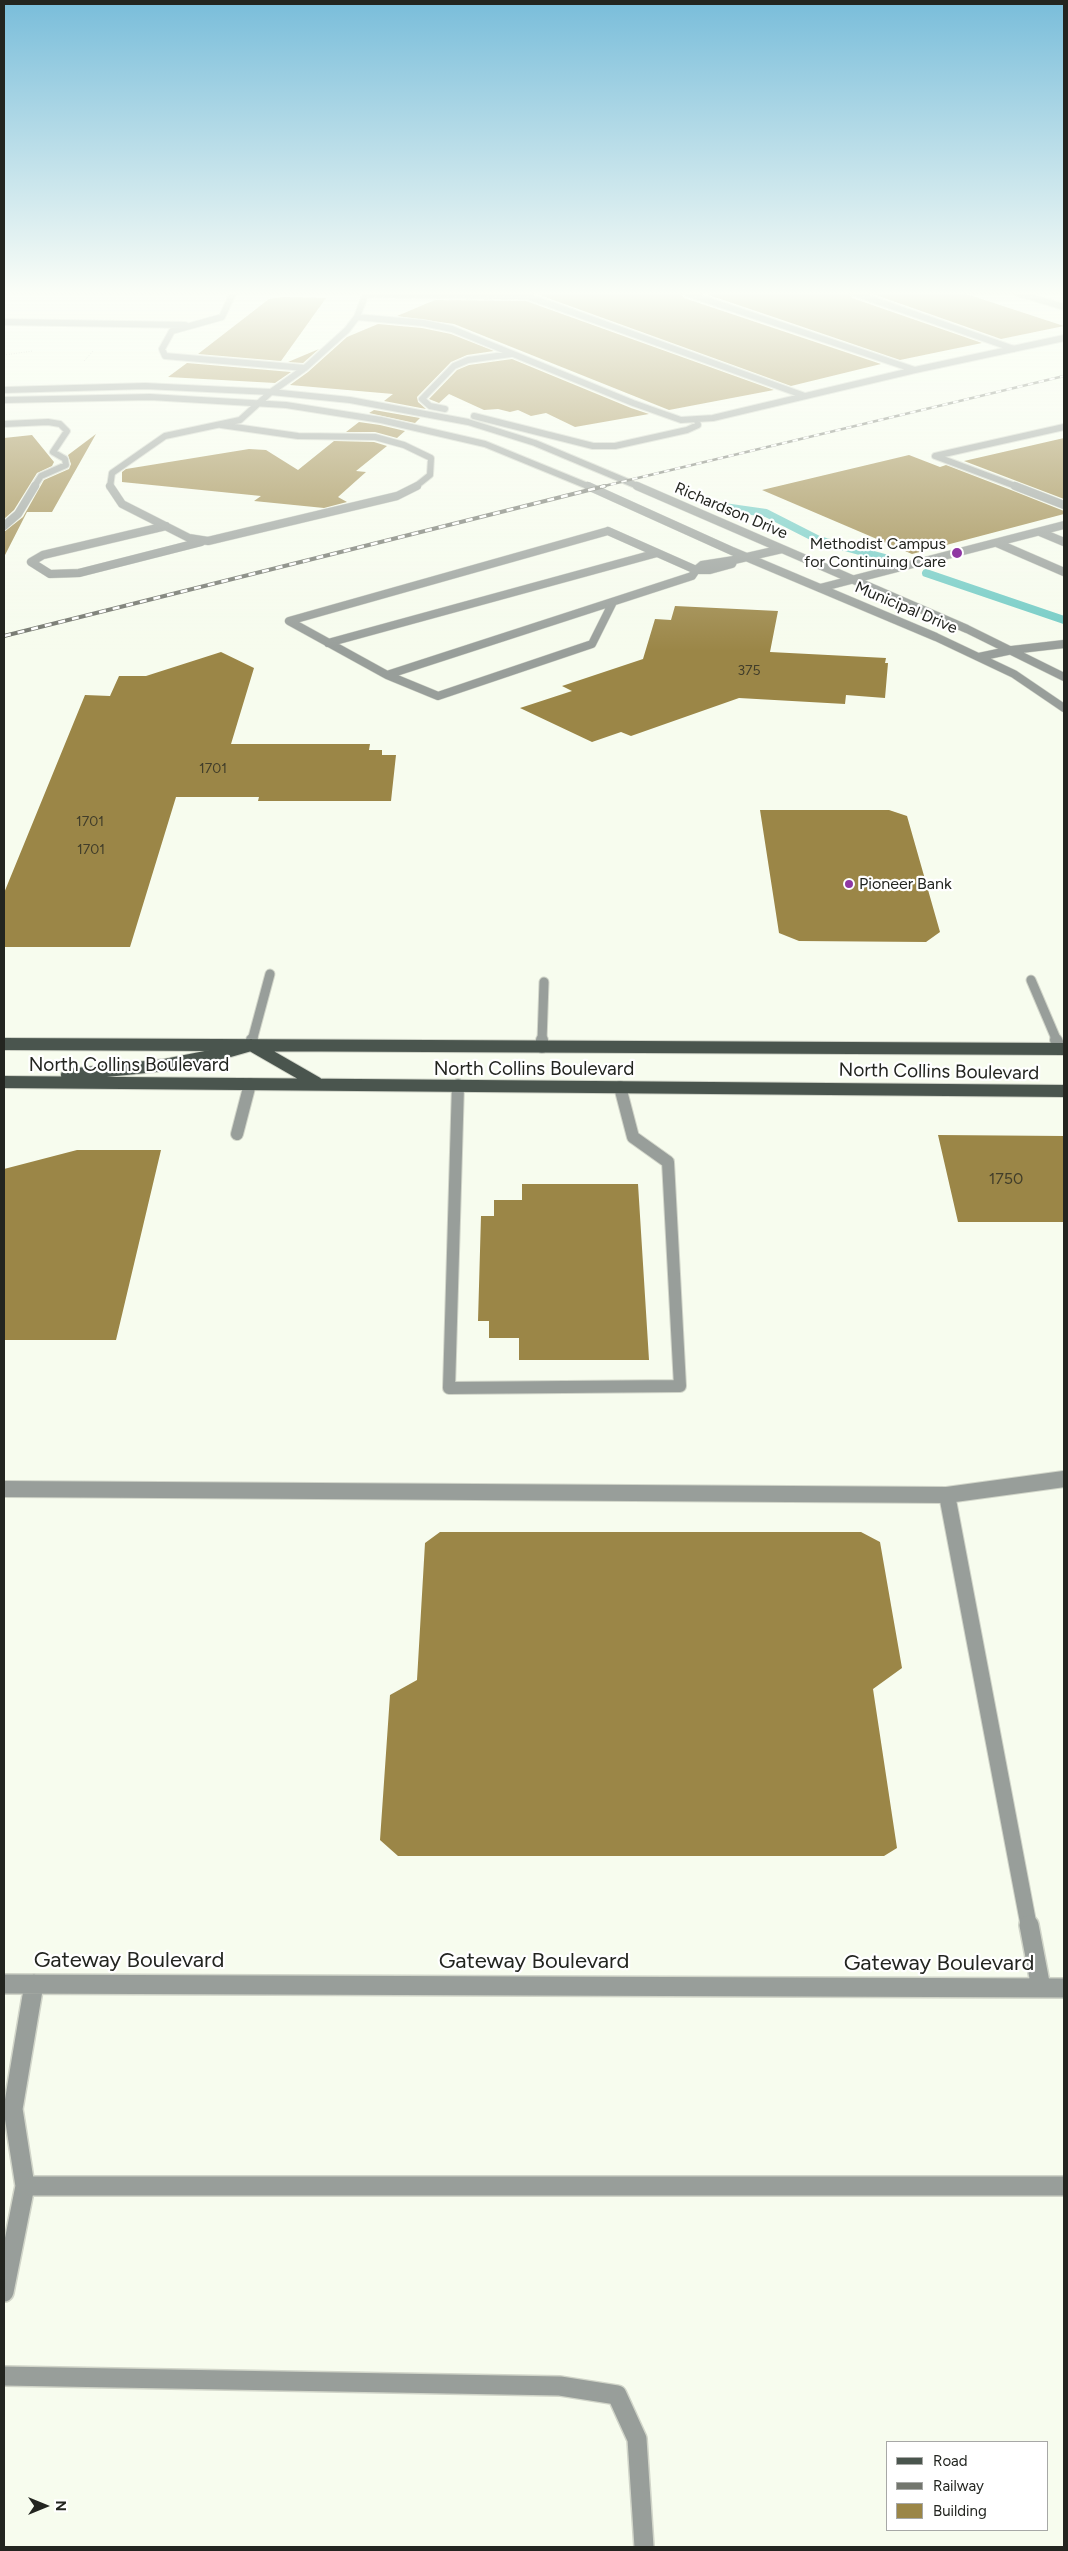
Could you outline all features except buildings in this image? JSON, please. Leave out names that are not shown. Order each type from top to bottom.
[{"type":"main road","name":"North Collins Boulevard","points":[[4,1044],[1062,1048]]},
{"type":"main road","points":[[6,1082],[166,1065],[216,1055],[251,1045],[318,1084]]},
{"type":"main road","name":"North Collins Boulevard","points":[[6,1082],[1064,1091]]},
{"type":"street","points":[[208,541],[188,538],[122,504],[110,487],[112,473],[165,436],[240,420],[248,412]]},
{"type":"street","name":"Municipal Drive","points":[[333,412],[438,432],[485,444],[538,464],[748,558],[936,637],[1014,674],[1064,708]]},
{"type":"street","name":"Richardson Drive","points":[[419,412],[535,442],[967,629]]},
{"type":"street","points":[[457,412],[593,446],[615,446],[687,430],[698,425],[697,420]]},
{"type":"street","points":[[657,412],[672,418],[697,420],[733,412]]},
{"type":"street","points":[[4,424],[48,422],[60,424],[67,431],[53,452],[66,459],[66,465],[41,476],[18,514],[4,526]]},
{"type":"street","points":[[166,526],[44,555],[31,562],[50,574],[79,574],[397,496],[416,487],[430,475],[431,458],[404,445],[375,437],[298,436],[221,425]]},
{"type":"street","points":[[1064,427],[935,456],[1064,505]]},
{"type":"street","points":[[820,588],[851,578],[1064,525]]},
{"type":"street","points":[[613,602],[592,644],[438,696],[387,675],[289,621],[608,531],[696,570],[710,570],[732,564],[734,560],[782,549]]},
{"type":"street","points":[[1040,532],[1064,542]]},
{"type":"street","points":[[996,543],[1064,572]]},
{"type":"street","points":[[328,642],[657,553]]},
{"type":"street","points":[[387,675],[692,576],[696,570]]},
{"type":"street","name":"Municipal Drive","points":[[967,629],[1064,677]]},
{"type":"street","points":[[979,657],[1012,650],[1064,644]]},
{"type":"street","points":[[251,1045],[270,974]]},
{"type":"street","points":[[1031,980],[1062,1048]]},
{"type":"street","points":[[542,1047],[544,982]]},
{"type":"street","points":[[237,1134],[250,1084]]},
{"type":"street","points":[[458,1085],[450,1388],[680,1386],[668,1162],[633,1137],[620,1087]]},
{"type":"street","points":[[4,1489],[947,1495],[1064,1479]]},
{"type":"street","points":[[947,1495],[1041,1988]]},
{"type":"street","name":"Gateway Boulevard","points":[[4,1984],[1064,1988]]},
{"type":"street","points":[[4,2292],[25,2186],[13,2109],[34,1984]]},
{"type":"street","points":[[25,2186],[1064,2186]]},
{"type":"street","points":[[4,2376],[560,2386],[617,2395],[637,2439],[644,2547]]},
{"type":"waterway","points":[[724,507],[766,513],[819,540],[885,558]]},
{"type":"waterway","points":[[926,573],[1064,620]]},
{"type":"railway","points":[[600,487],[913,412]]},
{"type":"railway","points":[[4,636],[605,486]]},
{"type":"place","name":"Methodist Campus for Continuing Care","points":[[957,553]]},
{"type":"place","name":"Pioneer Bank","points":[[849,884]]}]
